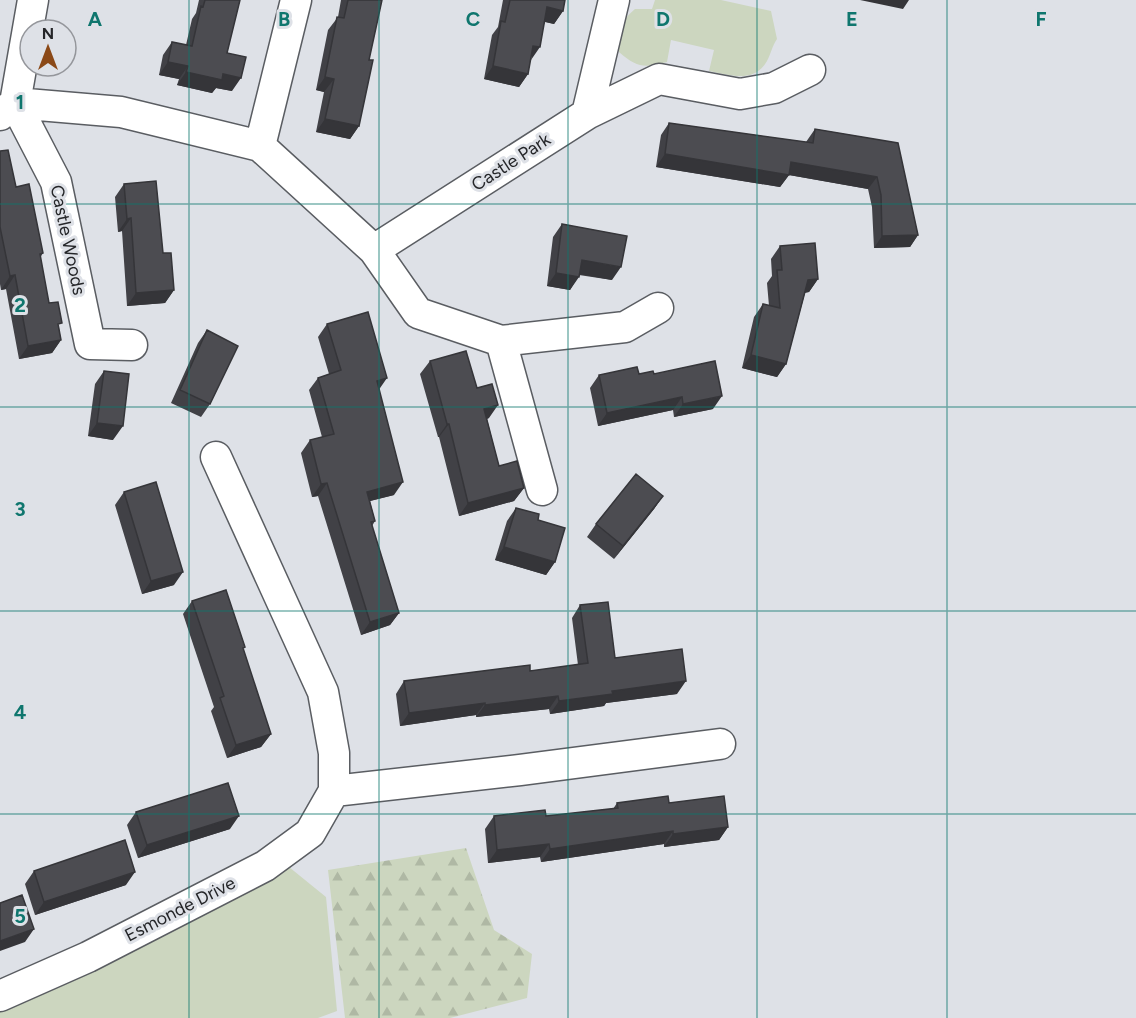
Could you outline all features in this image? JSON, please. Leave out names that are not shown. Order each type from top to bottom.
[{"type":"street","points":[[33,0],[8,109],[121,112],[260,146],[374,250],[418,313],[501,341],[625,327],[658,308]]},
{"type":"street","points":[[260,146],[296,0]]},
{"type":"street","points":[[587,114],[614,0]]},
{"type":"street","name":"Castle Park","points":[[374,250],[587,114],[659,80],[740,94],[774,88],[810,70]]},
{"type":"street","name":"Castle Woods","points":[[8,109],[56,182],[90,344],[132,345]]},
{"type":"street","points":[[501,341],[542,490]]},
{"type":"street","name":"Esmonde Drive","points":[[0,996],[88,957],[265,866],[310,833],[334,790],[334,753],[323,692],[216,457]]},
{"type":"street","points":[[334,790],[520,770],[720,744]]},
{"type":"green space","points":[[655,0],[721,0],[771,11],[777,39],[762,68],[748,75],[733,76],[709,71],[714,50],[671,40],[667,62],[647,66],[636,64],[619,52],[620,28],[635,9],[652,9]]},
{"type":"green space","points":[[466,848],[494,930],[532,954],[527,998],[450,1018],[345,1018],[328,870]]},
{"type":"green space","points":[[289,867],[326,897],[337,1011],[318,1018],[0,1018],[0,1011],[82,976]]},
{"type":"building","points":[[205,0],[240,0],[227,53],[246,57],[241,78],[223,74],[222,80],[186,72],[188,66],[168,62],[172,42],[192,46],[201,6],[203,7]]},
{"type":"building","points":[[348,0],[382,0],[369,60],[373,60],[359,126],[325,119],[334,79],[325,77],[337,17],[344,18]]},
{"type":"building","points":[[510,0],[565,0],[563,11],[547,7],[540,47],[533,46],[528,74],[493,66],[501,21],[505,22]]},
{"type":"building","points":[[669,123],[813,143],[815,129],[898,143],[918,235],[882,236],[881,195],[877,177],[791,162],[789,175],[665,154]]},
{"type":"building","points":[[8,150],[16,187],[29,184],[43,253],[40,254],[49,303],[58,302],[62,323],[58,324],[61,340],[28,346],[15,275],[10,276],[0,227],[0,151]]},
{"type":"building","points":[[156,181],[163,253],[171,253],[174,290],[136,293],[131,218],[127,219],[124,184]]},
{"type":"building","points":[[562,224],[627,236],[621,267],[582,260],[579,277],[556,273]]},
{"type":"building","points":[[815,243],[818,279],[808,280],[786,364],[751,355],[763,304],[780,308],[777,270],[782,270],[780,246]]},
{"type":"building","points":[[368,312],[387,378],[377,381],[403,482],[367,492],[375,521],[371,522],[399,613],[370,622],[327,483],[321,484],[310,440],[334,434],[318,378],[341,370],[327,324]]},
{"type":"building","points":[[207,330],[238,346],[210,404],[180,390]]},
{"type":"building","points":[[466,351],[477,388],[492,384],[498,405],[484,409],[499,466],[517,461],[524,488],[468,503],[449,424],[447,424],[430,361]]},
{"type":"building","points":[[715,361],[722,396],[683,404],[682,397],[607,413],[599,375],[637,367],[639,374],[653,371],[654,374]]},
{"type":"building","points":[[104,371],[129,374],[123,426],[97,423]]},
{"type":"building","points":[[636,474],[663,496],[623,546],[596,524]]},
{"type":"building","points":[[156,482],[183,572],[151,581],[124,492]]},
{"type":"building","points":[[516,508],[539,514],[538,520],[565,528],[555,562],[504,547]]},
{"type":"building","points":[[226,590],[271,734],[236,745],[220,698],[224,696],[192,601]]},
{"type":"building","points":[[608,602],[615,658],[682,649],[686,681],[559,701],[558,696],[409,713],[404,681],[530,665],[530,671],[588,663],[580,605]]},
{"type":"building","points":[[228,783],[239,816],[147,845],[136,812]]},
{"type":"building","points":[[668,796],[669,803],[724,796],[728,827],[673,834],[673,831],[550,849],[549,844],[497,850],[494,816],[545,810],[546,816],[618,808],[617,803]]},
{"type":"building","points":[[125,840],[135,872],[44,902],[34,871]]},
{"type":"building","points":[[22,895],[34,929],[0,941],[0,903]]}]
